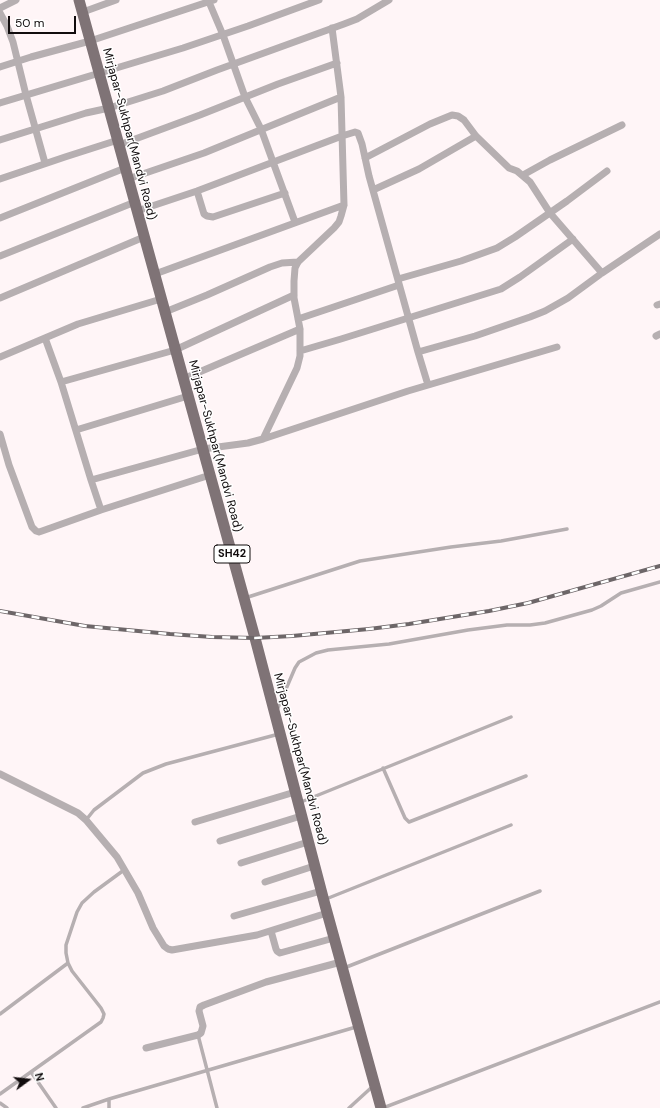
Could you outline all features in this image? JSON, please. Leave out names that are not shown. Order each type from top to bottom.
[{"type":"main road","name":"Mirjapar-Sukhpar(Mandvi Road)","points":[[79,0],[255,638],[327,914],[382,1108]]},
{"type":"street","points":[[0,8],[16,0]]},
{"type":"street","points":[[82,12],[116,0]]},
{"type":"street","points":[[0,103],[183,48],[319,0]]},
{"type":"street","points":[[0,140],[35,128],[109,108],[163,91],[357,19],[389,0]]},
{"type":"street","points":[[0,67],[90,41],[212,1],[245,97],[261,129],[295,222]]},
{"type":"street","points":[[0,14],[13,42],[26,96],[45,163]]},
{"type":"street","points":[[263,440],[297,368],[300,356],[300,329],[294,295],[295,268],[298,262],[334,228],[341,216],[344,205],[341,97],[332,28]]},
{"type":"street","points":[[0,179],[45,163],[118,142],[337,64]]},
{"type":"street","points":[[128,179],[204,153],[341,97]]},
{"type":"street","points":[[365,158],[430,124],[452,115],[458,116],[464,120],[476,136],[509,168],[517,171],[530,182],[550,213],[602,273]]},
{"type":"street","points":[[523,175],[550,160],[622,125]]},
{"type":"street","points":[[0,256],[136,207],[197,191],[355,132],[358,133],[362,144],[398,282],[428,385]]},
{"type":"street","points":[[373,190],[419,169],[476,136]]},
{"type":"street","points":[[0,218],[125,168]]},
{"type":"street","points":[[298,319],[398,282],[497,248],[550,213],[607,171]]},
{"type":"street","points":[[197,191],[204,214],[213,217],[285,193]]},
{"type":"street","points":[[155,274],[344,205]]},
{"type":"street","points":[[418,352],[475,336],[545,311],[568,298],[660,234]]},
{"type":"street","points":[[0,298],[144,237]]},
{"type":"street","points":[[300,351],[501,289],[573,239]]},
{"type":"street","points":[[165,312],[207,296],[270,267],[282,263],[298,262]]},
{"type":"street","points":[[61,382],[175,350],[294,295]]},
{"type":"street","points":[[0,357],[78,324],[161,299]]},
{"type":"street","points":[[183,379],[300,329]]},
{"type":"street","points":[[45,338],[61,382],[101,510]]},
{"type":"street","points":[[91,480],[203,449],[248,444],[263,440],[428,385],[558,347]]},
{"type":"street","points":[[76,430],[188,396]]},
{"type":"street","points":[[0,434],[9,465],[29,520],[32,527],[36,531],[42,531],[101,510],[210,475]]},
{"type":"street","points":[[0,774],[78,813],[86,820],[117,857],[138,893],[153,928],[164,946],[168,949],[172,950],[257,935],[327,914]]},
{"type":"street","points":[[195,822],[296,798]]},
{"type":"street","points":[[220,841],[301,816]]},
{"type":"street","points":[[241,863],[308,842]]},
{"type":"street","points":[[265,882],[314,866]]},
{"type":"street","points":[[234,916],[322,895]]},
{"type":"street","points":[[271,931],[277,952],[280,953],[334,938]]},
{"type":"street","points":[[146,1048],[201,1033],[203,1026],[199,1011],[200,1007],[204,1005],[266,982],[342,965]]},
{"type":"lane","points":[[244,598],[360,561],[501,541],[567,529]]},
{"type":"lane","points":[[275,715],[295,668],[299,662],[316,653],[328,650],[389,644],[468,630],[545,623],[592,610],[630,589],[660,582]]},
{"type":"lane","points":[[296,798],[383,768],[511,717]]},
{"type":"lane","points":[[86,820],[94,810],[144,773],[166,764],[280,734]]},
{"type":"lane","points":[[383,768],[405,818],[409,822],[526,776]]},
{"type":"lane","points":[[322,895],[511,825]]},
{"type":"lane","points":[[0,1094],[101,1022],[104,1014],[72,971],[68,963],[66,945],[77,912],[82,903],[94,892],[125,870]]},
{"type":"lane","points":[[342,965],[540,891]]},
{"type":"lane","points":[[0,1014],[68,963]]},
{"type":"lane","points":[[382,1108],[660,1002]]},
{"type":"lane","points":[[83,1108],[109,1099],[359,1026]]},
{"type":"lane","points":[[198,1035],[217,1108]]},
{"type":"lane","points":[[31,1072],[56,1108]]},
{"type":"lane","points":[[349,1108],[375,1085]]},
{"type":"lane","points":[[108,1108],[109,1099]]},
{"type":"lane","points":[[0,1103],[7,1108]]},
{"type":"railway","points":[[0,611],[85,626],[170,634],[255,638],[292,636],[409,624],[489,611],[528,603],[660,566]]}]
